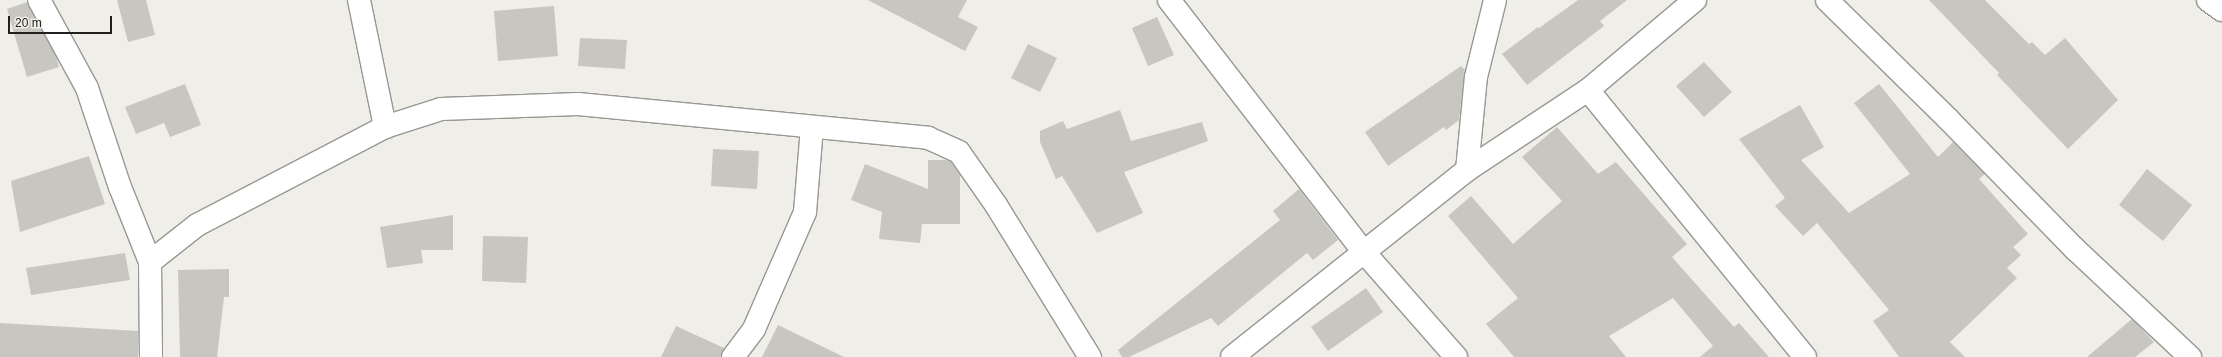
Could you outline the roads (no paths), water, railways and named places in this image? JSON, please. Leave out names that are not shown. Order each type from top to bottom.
[{"type":"street","points":[[39,0],[87,88],[120,187],[150,262],[151,357]]},
{"type":"street","points":[[359,0],[385,127]]},
{"type":"street","points":[[1169,0],[1363,251],[1456,357]]},
{"type":"street","points":[[1467,170],[1476,77],[1495,0]]},
{"type":"street","points":[[1232,357],[1363,251],[1467,170],[1588,90],[1695,0]]},
{"type":"street","points":[[1827,0],[1948,119],[2075,249],[2190,357]]},
{"type":"street","points":[[2208,0],[2222,10]]},
{"type":"street","points":[[1588,90],[1805,357]]},
{"type":"street","points":[[150,262],[197,225],[385,127],[441,109],[578,104],[928,138],[959,152],[996,205],[1090,357]]},
{"type":"street","points":[[733,357],[754,328],[805,212],[812,127]]}]
